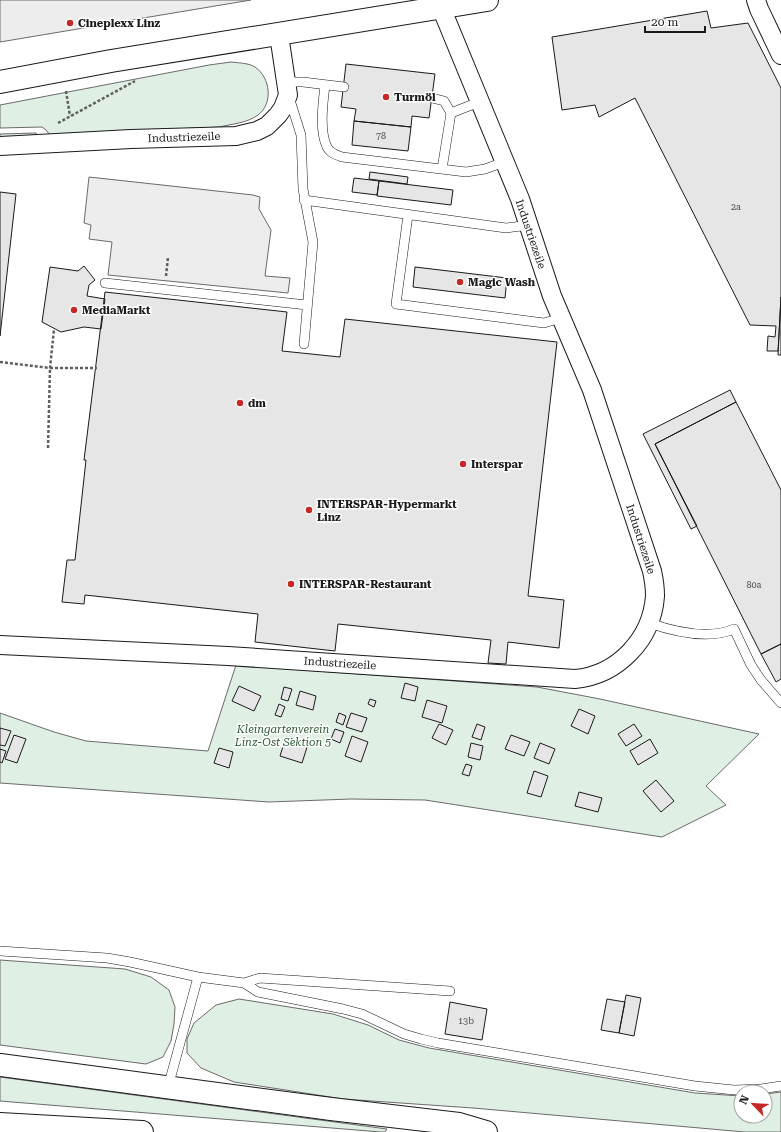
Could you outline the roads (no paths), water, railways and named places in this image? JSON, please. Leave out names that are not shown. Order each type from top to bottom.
[{"type":"main road","points":[[0,82],[110,61],[279,35],[439,4],[487,0]]},
{"type":"main road","points":[[0,1065],[331,1109],[459,1124],[486,1132]]},
{"type":"main road","points":[[0,1124],[142,1132]]},
{"type":"street","points":[[756,0],[781,56]]},
{"type":"street","name":"Industriezeile","points":[[0,645],[228,656],[575,679],[592,677],[618,664],[645,631],[653,610],[655,595],[652,572],[592,390],[561,318],[537,253],[529,225],[439,4]]},
{"type":"street","points":[[279,35],[288,88]]},
{"type":"street","name":"Industriezeile","points":[[0,146],[246,134],[267,126],[274,120],[283,108],[288,88]]},
{"type":"lane","points":[[304,344],[313,235],[304,200],[301,136],[288,88],[303,82],[344,87]]},
{"type":"lane","points":[[325,85],[322,116],[324,138],[327,148],[333,154],[342,157],[475,172],[485,170],[504,162]]},
{"type":"lane","points":[[432,98],[444,101],[451,113],[442,169]]},
{"type":"lane","points":[[451,113],[479,102]]},
{"type":"lane","points":[[304,200],[506,228],[529,225]]},
{"type":"lane","points":[[408,215],[396,304],[544,323],[561,318]]},
{"type":"lane","points":[[105,283],[307,305]]},
{"type":"lane","points":[[649,622],[677,631],[702,634],[717,634],[734,629],[751,665],[761,680],[781,703]]},
{"type":"lane","points":[[0,951],[130,962],[198,977],[244,983],[260,978],[450,991]]},
{"type":"lane","points":[[168,1087],[198,977]]},
{"type":"lane","points":[[244,983],[258,992],[362,1014],[404,1034],[438,1043],[696,1086],[734,1090],[761,1089],[781,1086]]},
{"type":"place","name":"Cineplexx Linz","points":[[70,23]]},
{"type":"place","name":"Turmöl","points":[[386,97]]},
{"type":"place","name":"Magic Wash","points":[[460,282]]},
{"type":"place","name":"MediaMarkt","points":[[74,310]]},
{"type":"place","name":"dm","points":[[240,403]]},
{"type":"place","name":"Interspar","points":[[463,464]]},
{"type":"place","name":"INTERSPAR-Hypermarkt Linz","points":[[309,510]]},
{"type":"place","name":"INTERSPAR-Restaurant","points":[[291,584]]},
{"type":"park label","name":"Kleingartenverein Linz-Ost Sektion 5","points":[[283,735]]}]
